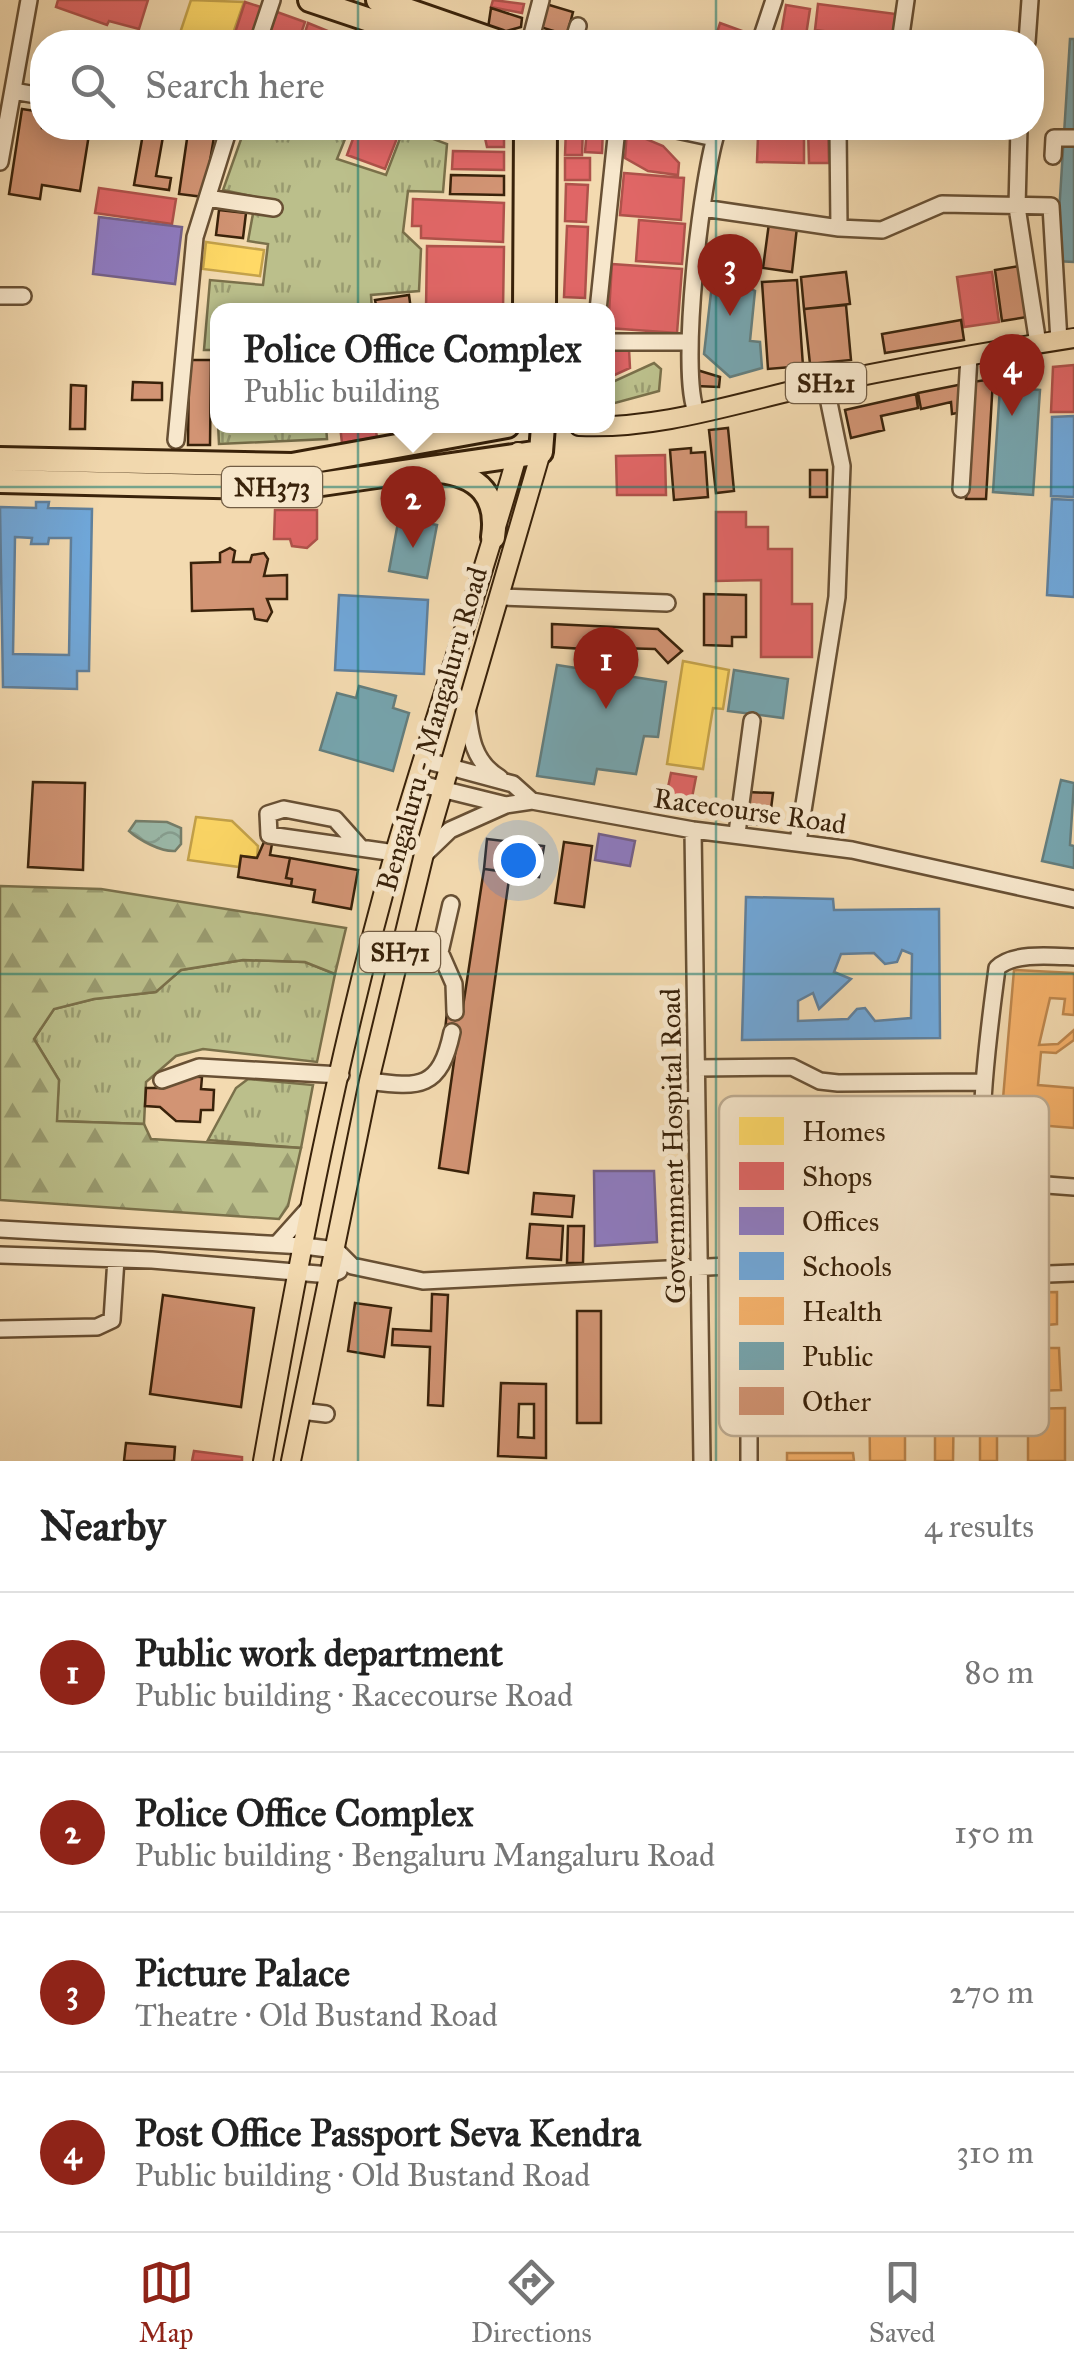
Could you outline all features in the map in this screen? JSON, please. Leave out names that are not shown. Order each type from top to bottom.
[{"type":"highway","points":[[310,0],[436,21]]},
{"type":"highway","points":[[378,0],[463,30]]},
{"type":"highway","points":[[525,303],[526,140]]},
{"type":"highway","points":[[544,303],[546,140]]},
{"type":"highway","name":"NH373","points":[[0,459],[292,465],[468,433]]},
{"type":"highway","name":"Bengaluru - Mangaluru Road","points":[[523,433],[530,452]]},
{"type":"highway","name":"Bengaluru - Mangaluru Road","points":[[530,452],[540,433]]},
{"type":"highway","name":"NH373","points":[[0,481],[294,488],[530,452]]},
{"type":"highway","points":[[413,470],[458,473],[482,485],[496,516],[493,537]]},
{"type":"main road","name":"SH21","points":[[615,424],[697,414],[825,383],[1066,339]]},
{"type":"main road","name":"SH71","points":[[424,760],[493,537],[530,452]]},
{"type":"main road","name":"Bengaluru - Mangaluru Road","points":[[291,1461],[370,1075],[440,789],[502,596],[530,452]]},
{"type":"main road","name":"Bengaluru - Mangaluru Road","points":[[263,1461],[298,1272],[343,1069],[395,853],[424,760]]},
{"type":"main road","points":[[343,1069],[370,1075]]},
{"type":"street","points":[[0,162],[29,0]]},
{"type":"street","points":[[262,30],[272,0]]},
{"type":"street","points":[[533,30],[542,0]]},
{"type":"street","points":[[764,30],[774,0]]},
{"type":"street","points":[[902,30],[906,0]]},
{"type":"street","points":[[1028,30],[1030,0]]},
{"type":"street","points":[[577,30],[578,26]]},
{"type":"street","points":[[13,91],[30,94]]},
{"type":"street","points":[[1052,156],[1054,138],[1074,138]]},
{"type":"street","points":[[176,440],[196,236],[223,140]]},
{"type":"street","points":[[599,303],[616,140]]},
{"type":"street","points":[[697,414],[689,397],[690,342],[714,140]]},
{"type":"street","points":[[838,140],[839,228]]},
{"type":"street","points":[[1019,140],[1017,207],[1038,344]]},
{"type":"street","points":[[207,198],[274,208]]},
{"type":"street","points":[[704,208],[839,228],[882,230],[942,204],[1050,206],[1066,339]]},
{"type":"street","points":[[0,296],[23,296]]},
{"type":"street","points":[[615,342],[690,342]]},
{"type":"street","points":[[961,489],[970,357]]},
{"type":"street","points":[[798,842],[837,596],[842,466],[825,383]]},
{"type":"street","points":[[502,596],[667,603]]},
{"type":"street","points":[[467,704],[472,741],[485,768],[513,784]]},
{"type":"street","points":[[736,832],[752,721]]},
{"type":"street","name":"Racecourse Road","points":[[424,760],[513,784],[532,800],[693,830],[798,842],[1074,900]]},
{"type":"street","points":[[417,783],[506,805]]},
{"type":"street","points":[[424,854],[450,830],[506,805],[532,800]]},
{"type":"street","points":[[360,847],[335,820],[284,809],[268,814],[269,835],[395,853]]},
{"type":"street","name":"Government Hospital Road","points":[[693,830],[702,1461]]},
{"type":"street","points":[[451,904],[440,952],[456,989],[455,1012]]},
{"type":"street","points":[[984,1096],[997,968],[1002,962],[1024,958],[1074,957]]},
{"type":"street","points":[[370,1075],[408,1088],[421,1083],[444,1065],[452,1032]]},
{"type":"street","points":[[162,1080],[198,1067],[343,1069]]},
{"type":"street","points":[[697,1068],[792,1067],[827,1082],[984,1082]]},
{"type":"street","points":[[1049,1186],[1074,1187]]},
{"type":"street","points":[[277,1244],[314,1202]]},
{"type":"street","points":[[0,1228],[336,1250],[352,1266],[423,1281],[719,1268]]},
{"type":"street","points":[[0,1254],[116,1258],[330,1275],[352,1266]]},
{"type":"street","points":[[0,1329],[97,1327],[112,1320],[116,1258]]},
{"type":"street","points":[[1049,1274],[1074,1273]]},
{"type":"street","points":[[301,1410],[326,1414]]},
{"type":"green space","points":[[241,140],[345,140],[337,159],[386,175],[399,140],[436,140],[447,144],[443,192],[408,191],[403,232],[421,249],[419,291],[371,295],[372,303],[210,303],[210,350],[204,350],[210,280],[263,285],[268,244],[248,241],[256,197],[223,190]]},
{"type":"green space","points":[[654,363],[661,369],[659,391],[615,403],[615,381]]},
{"type":"green space","points":[[218,433],[327,433],[327,439],[219,444]]},
{"type":"green space","points":[[0,886],[101,889],[346,928],[335,974],[305,962],[243,960],[181,970],[156,992],[94,999],[54,1009],[34,1039],[59,1080],[57,1121],[144,1124],[151,1139],[301,1148],[288,1206],[279,1219],[0,1200]]},
{"type":"green space","points":[[243,960],[305,962],[335,974],[317,1062],[203,1049],[176,1056],[146,1082],[144,1124],[56,1121],[59,1080],[34,1039],[54,1009],[94,999],[155,992],[181,970]]},
{"type":"green space","points":[[248,1079],[313,1085],[301,1148],[208,1140],[236,1088]]},
{"type":"water","points":[[136,821],[167,822],[181,828],[181,844],[175,851],[151,845],[129,831]]},
{"type":"building: Homes","points":[[191,0],[244,2],[234,30],[181,30]]},
{"type":"building: Homes","points":[[206,242],[264,250],[260,276],[203,269]]},
{"type":"building: Homes","points":[[683,661],[729,670],[723,709],[713,708],[703,769],[667,764]]},
{"type":"building: Homes","points":[[196,817],[232,821],[258,846],[257,858],[241,856],[239,867],[188,860]]},
{"type":"building: Shops","points":[[58,0],[148,0],[139,29],[109,21],[107,25],[56,7]]},
{"type":"building: Shops","points":[[493,0],[524,4],[522,13],[491,7]]},
{"type":"building: Shops","points":[[245,2],[264,8],[257,30],[236,30]]},
{"type":"building: Shops","points":[[818,4],[896,14],[894,30],[815,30]]},
{"type":"building: Shops","points":[[786,5],[810,9],[807,30],[782,30]]},
{"type":"building: Shops","points":[[277,12],[305,22],[302,30],[270,30]]},
{"type":"building: Shops","points":[[308,23],[325,30],[306,30]]},
{"type":"building: Shops","points":[[720,23],[739,30],[718,30]]},
{"type":"building: Shops","points":[[353,140],[396,140],[385,169],[347,155]]},
{"type":"building: Shops","points":[[485,140],[504,140],[504,147],[487,147]]},
{"type":"building: Shops","points":[[566,140],[583,140],[582,155],[565,155]]},
{"type":"building: Shops","points":[[586,140],[603,140],[602,153],[585,152]]},
{"type":"building: Shops","points":[[626,140],[649,140],[663,146],[679,163],[678,175],[648,171],[625,158]]},
{"type":"building: Shops","points":[[758,140],[804,140],[804,163],[757,162]]},
{"type":"building: Shops","points":[[808,140],[828,140],[829,163],[809,163]]},
{"type":"building: Shops","points":[[453,151],[504,152],[504,170],[452,169]]},
{"type":"building: Shops","points":[[565,158],[590,158],[590,180],[565,180]]},
{"type":"building: Shops","points":[[624,173],[684,178],[681,220],[620,215]]},
{"type":"building: Shops","points":[[566,184],[588,185],[586,222],[565,221]]},
{"type":"building: Shops","points":[[99,188],[176,199],[172,224],[95,213]]},
{"type":"building: Shops","points":[[413,199],[504,203],[503,242],[421,238],[421,226],[412,226]]},
{"type":"building: Shops","points":[[639,220],[685,224],[682,264],[636,261]]},
{"type":"building: Shops","points":[[567,226],[588,227],[585,298],[564,297]]},
{"type":"building: Shops","points":[[427,246],[504,247],[503,303],[426,303]]},
{"type":"building: Shops","points":[[612,264],[682,269],[677,333],[615,329],[615,303],[610,303]]},
{"type":"building: Shops","points":[[992,272],[999,322],[964,327],[957,277]]},
{"type":"building: Shops","points":[[615,348],[629,349],[630,368],[615,375]]},
{"type":"building: Shops","points":[[1074,365],[1074,412],[1051,412],[1053,367]]},
{"type":"building: Shops","points":[[341,433],[376,433],[377,437],[342,443]]},
{"type":"building: Shops","points":[[665,455],[666,495],[617,495],[616,456]]},
{"type":"building: Shops","points":[[275,510],[317,510],[317,539],[307,548],[292,546],[290,539],[274,539]]},
{"type":"building: Shops","points":[[716,512],[746,512],[746,527],[768,527],[768,549],[792,549],[792,604],[812,604],[812,657],[761,657],[761,580],[716,581]]},
{"type":"building: Shops","points":[[671,773],[696,777],[690,808],[673,804],[674,798],[666,797]]},
{"type":"building: Shops","points":[[194,1451],[242,1457],[242,1461],[192,1461]]},
{"type":"building: Offices","points":[[99,217],[182,227],[175,284],[93,274]]},
{"type":"building: Offices","points":[[599,834],[635,841],[630,866],[595,860]]},
{"type":"building: Offices","points":[[594,1171],[654,1171],[657,1242],[595,1246]]},
{"type":"building: Schools","points":[[1074,416],[1074,497],[1051,496],[1052,417]]},
{"type":"building: Schools","points":[[1052,499],[1074,500],[1074,597],[1047,595]]},
{"type":"building: Schools","points":[[36,502],[49,502],[48,508],[92,509],[89,671],[77,671],[77,689],[3,687],[0,507],[36,508]],"holes":[[[15,537],[32,538],[31,544],[48,544],[49,538],[71,538],[69,655],[13,654]]]},
{"type":"building: Schools","points":[[339,595],[428,600],[424,674],[335,670]]},
{"type":"building: Schools","points":[[746,897],[833,899],[834,910],[939,909],[940,1038],[742,1040]],"holes":[[[902,950],[912,954],[911,1018],[875,1021],[865,1008],[857,1009],[848,1019],[798,1021],[798,1001],[813,993],[819,1009],[851,979],[834,972],[841,954],[874,953],[885,964],[897,962]]]},
{"type":"building: Health","points":[[1014,970],[1074,973],[1074,1015],[1063,1014],[1065,999],[1050,998],[1039,1045],[1058,1044],[1074,1030],[1074,1040],[1056,1053],[1041,1052],[1038,1085],[1074,1088],[1074,1128],[1049,1126],[1049,1096],[1003,1096]]},
{"type":"building: Health","points":[[1049,1292],[1057,1292],[1057,1324],[1049,1325]]},
{"type":"building: Health","points":[[1049,1348],[1059,1348],[1061,1390],[1049,1390]]},
{"type":"building: Health","points":[[1049,1408],[1065,1408],[1065,1461],[1028,1461],[1028,1436],[1049,1436]]},
{"type":"building: Health","points":[[870,1436],[905,1436],[905,1461],[870,1461]]},
{"type":"building: Health","points":[[935,1436],[953,1436],[953,1461],[935,1461]]},
{"type":"building: Health","points":[[980,1436],[997,1436],[997,1461],[980,1461]]},
{"type":"building: Health","points":[[787,1453],[853,1453],[854,1461],[787,1461]]},
{"type":"building: Public","points":[[1070,39],[1074,39],[1074,262],[1056,261]]},
{"type":"building: Public","points":[[712,284],[742,284],[755,291],[750,341],[760,342],[762,368],[730,377],[704,354]]},
{"type":"building: Public","points":[[1000,387],[1040,390],[1033,495],[993,492]]},
{"type":"building: Public","points":[[399,517],[437,525],[427,578],[389,571]]},
{"type":"building: Public","points":[[557,665],[666,682],[658,737],[644,736],[636,774],[597,769],[594,784],[537,776]]},
{"type":"building: Public","points":[[734,670],[788,679],[783,718],[728,711]]},
{"type":"building: Public","points":[[359,686],[396,696],[393,708],[409,713],[393,771],[320,750],[337,693],[356,698]]},
{"type":"building: Public","points":[[1061,780],[1074,783],[1070,845],[1074,846],[1074,868],[1042,861]]},
{"type":"building: Other","points":[[546,4],[573,12],[568,30],[540,27]]},
{"type":"building: Other","points":[[491,8],[522,18],[521,27],[488,28]]},
{"type":"building: Other","points":[[22,109],[30,110],[30,140],[88,140],[80,191],[42,185],[40,199],[9,194]]},
{"type":"building: Other","points":[[142,140],[162,140],[156,176],[171,178],[169,190],[134,185]]},
{"type":"building: Other","points":[[187,140],[214,140],[204,197],[179,194]]},
{"type":"building: Other","points":[[451,175],[504,176],[504,195],[450,194]]},
{"type":"building: Other","points":[[219,210],[246,213],[243,238],[216,235]]},
{"type":"building: Other","points":[[769,223],[797,227],[792,272],[763,268]]},
{"type":"building: Other","points":[[1020,266],[1027,317],[1002,321],[995,270]]},
{"type":"building: Other","points":[[846,272],[850,304],[804,309],[801,277]]},
{"type":"building: Other","points":[[797,280],[803,366],[768,369],[762,282]]},
{"type":"building: Other","points":[[409,295],[410,303],[376,303],[375,300]]},
{"type":"building: Other","points":[[846,305],[851,360],[810,364],[804,309]]},
{"type":"building: Other","points":[[961,320],[964,340],[885,353],[882,334]]},
{"type":"building: Other","points":[[189,360],[210,360],[210,445],[188,445]]},
{"type":"building: Other","points":[[697,370],[720,377],[719,387],[696,386]]},
{"type":"building: Other","points":[[993,379],[986,499],[966,499],[972,382]]},
{"type":"building: Other","points":[[133,382],[162,383],[162,400],[132,400]]},
{"type":"building: Other","points":[[963,384],[962,412],[952,414],[951,402],[921,409],[918,393]]},
{"type":"building: Other","points":[[71,385],[86,386],[85,429],[70,429]]},
{"type":"building: Other","points":[[916,394],[918,408],[881,416],[884,430],[851,438],[845,410]]},
{"type":"building: Other","points":[[728,428],[734,491],[716,493],[709,430]]},
{"type":"building: Other","points":[[691,448],[691,453],[705,452],[708,497],[674,500],[670,450]]},
{"type":"building: Other","points":[[810,470],[827,470],[827,497],[810,497]]},
{"type":"building: Other","points":[[230,548],[235,551],[233,562],[250,562],[252,555],[264,553],[268,559],[264,576],[287,575],[287,599],[267,599],[272,612],[267,621],[255,619],[253,609],[192,611],[191,563],[220,562],[220,553]]},
{"type":"building: Other","points":[[704,594],[746,595],[746,637],[732,637],[732,646],[704,645]]},
{"type":"building: Other","points":[[552,624],[658,629],[682,651],[668,663],[655,649],[617,648],[614,664],[600,664],[601,650],[552,647]]},
{"type":"building: Other","points":[[33,782],[85,783],[83,870],[28,867]]},
{"type":"building: Other","points":[[746,792],[773,793],[769,825],[743,824]]},
{"type":"building: Other","points":[[487,839],[544,846],[539,877],[484,869]]},
{"type":"building: Other","points":[[264,842],[272,844],[270,855],[290,858],[286,878],[292,879],[291,886],[238,877],[241,856],[257,858]]},
{"type":"building: Other","points":[[564,842],[592,846],[584,907],[555,903]]},
{"type":"building: Other","points":[[290,858],[358,870],[351,909],[313,902],[315,890],[291,886],[292,879],[286,878]]},
{"type":"building: Other","points":[[484,869],[510,872],[468,1173],[439,1168],[458,1033],[445,1031],[447,1011],[462,1013]]},
{"type":"building: Other","points":[[179,1076],[202,1077],[201,1089],[214,1090],[213,1110],[201,1110],[200,1122],[176,1121],[160,1107],[145,1106],[146,1088],[160,1088]]},
{"type":"building: Other","points":[[534,1193],[574,1196],[572,1217],[532,1214]]},
{"type":"building: Other","points":[[530,1224],[563,1226],[561,1260],[527,1258]]},
{"type":"building: Other","points":[[568,1226],[584,1226],[583,1263],[567,1263]]},
{"type":"building: Other","points":[[432,1294],[448,1295],[443,1406],[428,1405],[430,1347],[392,1345],[393,1329],[431,1331]]},
{"type":"building: Other","points":[[163,1295],[254,1308],[241,1407],[150,1394]]},
{"type":"building: Other","points":[[355,1303],[391,1308],[384,1357],[348,1351]]},
{"type":"building: Other","points":[[577,1311],[601,1311],[601,1423],[577,1423]]},
{"type":"building: Other","points":[[501,1383],[546,1384],[546,1458],[498,1456]],"holes":[[[519,1404],[534,1404],[534,1438],[518,1437]]]},
{"type":"building: Other","points":[[126,1443],[175,1447],[174,1461],[124,1461]]},
{"type":"place","name":"Picture Palace","points":[[730,316]]},
{"type":"place","name":"Post Office Passport Seva Kendra","points":[[1012,416]]},
{"type":"place","name":"Police Office Complex","points":[[413,548]]},
{"type":"place","name":"Public work department","points":[[606,709]]}]
